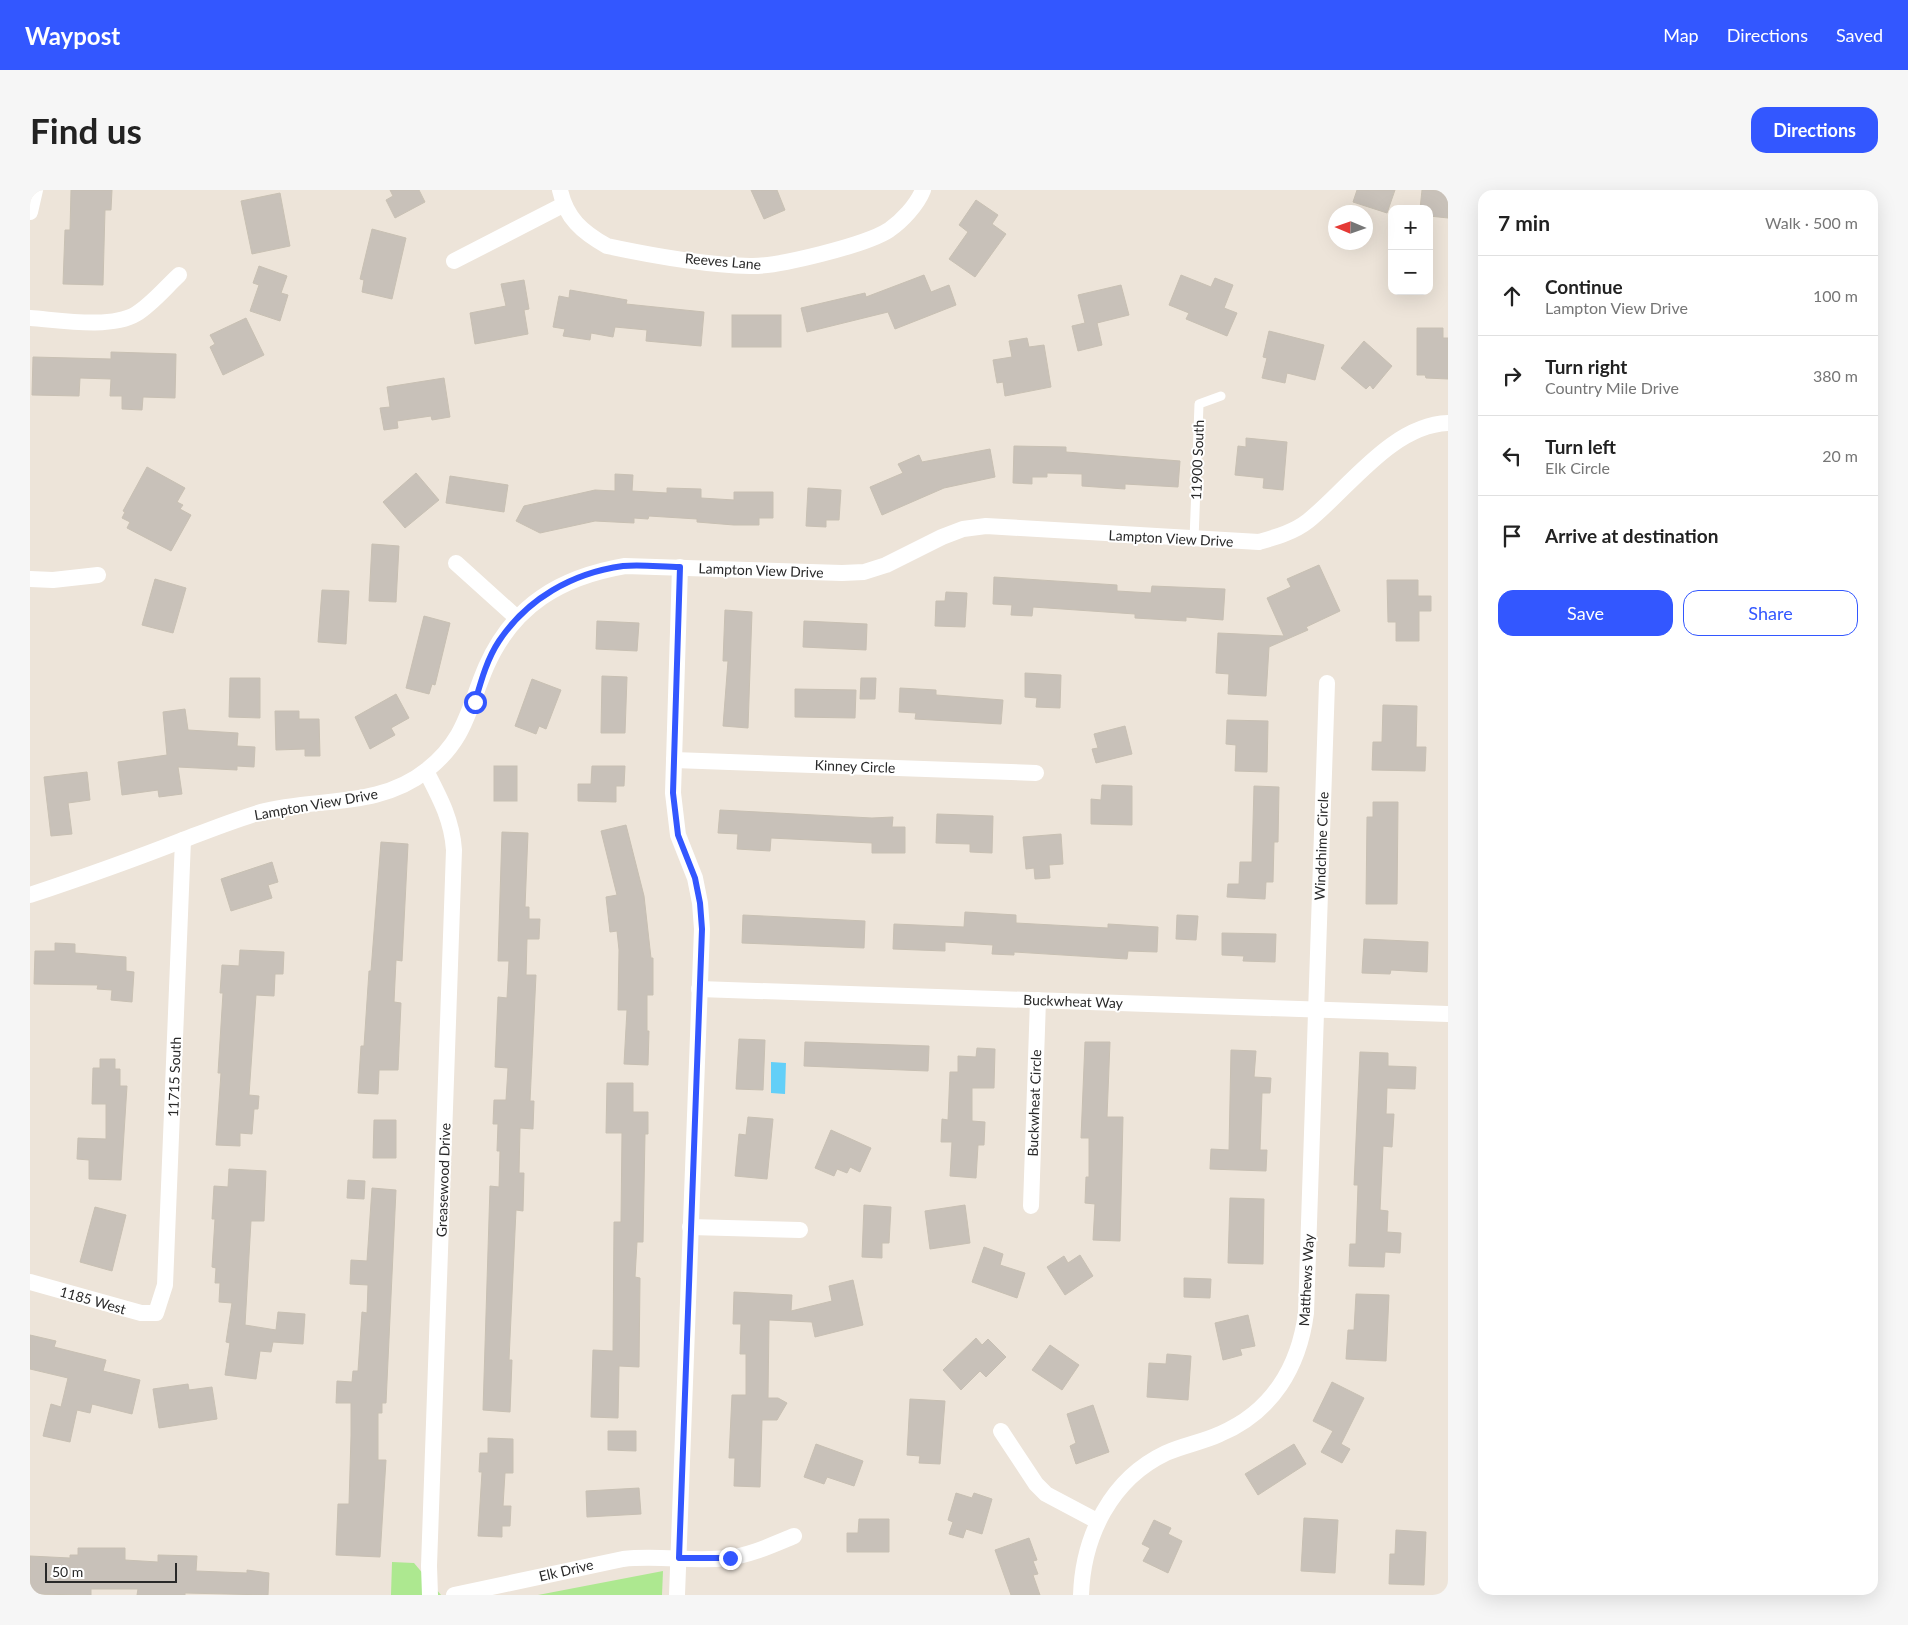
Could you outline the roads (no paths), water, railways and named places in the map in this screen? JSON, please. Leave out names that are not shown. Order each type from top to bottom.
[{"type":"street","points":[[30,212],[35,190]]},
{"type":"street","name":"Reeves Lane","points":[[561,197],[574,223],[589,236],[607,246],[751,266],[788,261],[873,237],[889,230],[907,214],[923,190]]},
{"type":"street","points":[[454,261],[561,197]]},
{"type":"street","points":[[30,318],[104,322],[125,319],[143,309],[179,275]]},
{"type":"street","name":"Lampton View Drive","points":[[30,895],[224,824],[263,812],[303,804],[374,796],[396,788],[426,771],[460,733],[498,642],[517,618],[538,599],[558,587],[594,571],[625,566],[842,573],[864,572],[886,565],[963,528],[986,526],[1194,540],[1259,542],[1284,534],[1307,522],[1384,451],[1407,434],[1434,424],[1448,423]]},
{"type":"street","points":[[456,563],[517,618]]},
{"type":"street","points":[[677,1595],[702,929],[700,903],[695,878],[678,835],[674,814],[680,567]]},
{"type":"street","points":[[30,579],[53,580],[98,575]]},
{"type":"street","name":"Windchime Circle","points":[[1315,1009],[1327,683]]},
{"type":"street","name":"Kinney Circle","points":[[674,760],[1036,773]]},
{"type":"street","name":"Greasewood Drive","points":[[426,771],[446,807],[453,830],[454,850],[429,1566],[430,1595]]},
{"type":"street","name":"11715 South","points":[[156,1313],[165,1285],[184,840]]},
{"type":"street","name":"Buckwheat Way","points":[[699,988],[1448,1014]]},
{"type":"street","name":"Buckwheat Circle","points":[[1030,1206],[1038,1000]]},
{"type":"street","name":"Matthews Way","points":[[1081,1595],[1086,1553],[1098,1521],[1119,1489],[1148,1463],[1183,1446],[1219,1435],[1250,1418],[1275,1393],[1294,1364],[1302,1339],[1306,1313],[1315,1009]]},
{"type":"street","points":[[690,1227],[800,1230]]},
{"type":"street","name":"1185 West","points":[[30,1282],[126,1310],[156,1313]]},
{"type":"street","points":[[1001,1431],[1036,1484],[1046,1494],[1098,1521]]},
{"type":"street","name":"Elk Drive","points":[[454,1595],[600,1562],[645,1557],[730,1558],[759,1550],[794,1536]]},
{"type":"lane","name":"11900 South","points":[[1194,540],[1199,404],[1221,396]]},
{"type":"water","points":[[771,1062],[786,1063],[785,1094],[771,1093]]}]
